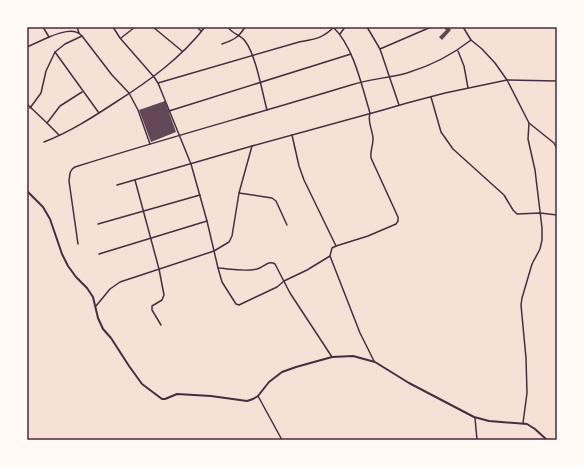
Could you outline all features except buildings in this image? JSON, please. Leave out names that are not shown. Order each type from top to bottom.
[{"type":"street","points":[[44,27],[49,37]]},
{"type":"street","points":[[77,27],[79,33],[129,93],[138,110],[150,144]]},
{"type":"street","points":[[112,27],[154,77],[158,84],[191,164],[222,282],[236,304],[239,306],[277,287],[284,281],[307,270],[330,256]]},
{"type":"street","points":[[120,38],[135,27]]},
{"type":"street","points":[[153,27],[182,51]]},
{"type":"street","points":[[197,27],[201,32]]},
{"type":"street","points":[[44,142],[60,136],[86,122],[154,77],[205,27]]},
{"type":"street","points":[[228,27],[245,41],[252,56],[268,110]]},
{"type":"street","points":[[222,44],[234,40],[239,36],[245,27]]},
{"type":"street","points":[[158,84],[299,42],[321,38],[334,27],[340,34],[351,54],[370,113],[369,118],[373,139],[370,149],[371,158],[398,217],[396,224],[368,236],[332,248],[330,256],[360,333],[374,362]]},
{"type":"street","points":[[340,34],[345,27]]},
{"type":"street","points":[[367,27],[380,49],[399,106]]},
{"type":"street","points":[[380,49],[431,27]]},
{"type":"street","points":[[463,27],[472,40],[495,63],[507,80],[529,123],[554,143],[557,149]]},
{"type":"street","points":[[27,47],[49,37],[69,31],[79,33]]},
{"type":"street","points":[[30,108],[41,93],[46,70],[55,52],[65,44],[82,36]]},
{"type":"street","points":[[78,244],[69,181],[70,172],[72,169],[179,135],[360,82],[407,73],[435,62],[458,50],[472,40]]},
{"type":"street","points":[[458,50],[464,66],[468,88]]},
{"type":"street","points":[[55,52],[99,113]]},
{"type":"street","points":[[169,111],[351,54]]},
{"type":"street","points":[[117,185],[370,113],[468,88],[507,80],[557,81]]},
{"type":"street","points":[[46,122],[60,106],[83,92]]},
{"type":"street","points":[[430,97],[441,132],[453,149],[504,195],[517,214],[540,213],[557,215]]},
{"type":"street","points":[[27,104],[60,136]]},
{"type":"street","points":[[523,423],[527,393],[526,358],[521,305],[532,264],[540,249],[542,240],[535,170],[528,139],[529,123]]},
{"type":"street","points":[[292,135],[299,166],[304,180],[336,246]]},
{"type":"street","points":[[96,306],[110,289],[120,282],[214,251],[229,242],[232,236],[239,193],[252,146]]},
{"type":"street","points":[[135,180],[159,269],[163,298],[152,306],[152,310],[161,325]]},
{"type":"street","points":[[27,191],[43,207],[50,218],[62,254],[68,266],[93,297],[98,318],[103,329],[111,338],[128,366],[142,384],[162,399],[177,394],[211,396],[247,401],[258,396],[269,382],[282,372],[332,357],[353,356],[374,362],[409,383],[474,416],[489,421],[523,423],[535,429],[547,440]]},
{"type":"street","points":[[239,193],[272,198],[276,201],[287,225]]},
{"type":"street","points":[[98,224],[200,195]]},
{"type":"street","points":[[99,254],[207,221]]},
{"type":"street","points":[[218,268],[248,270],[260,268],[272,262],[275,264],[290,293],[332,357]]},
{"type":"street","points":[[258,396],[282,440]]},
{"type":"street","points":[[474,416],[476,440]]}]
